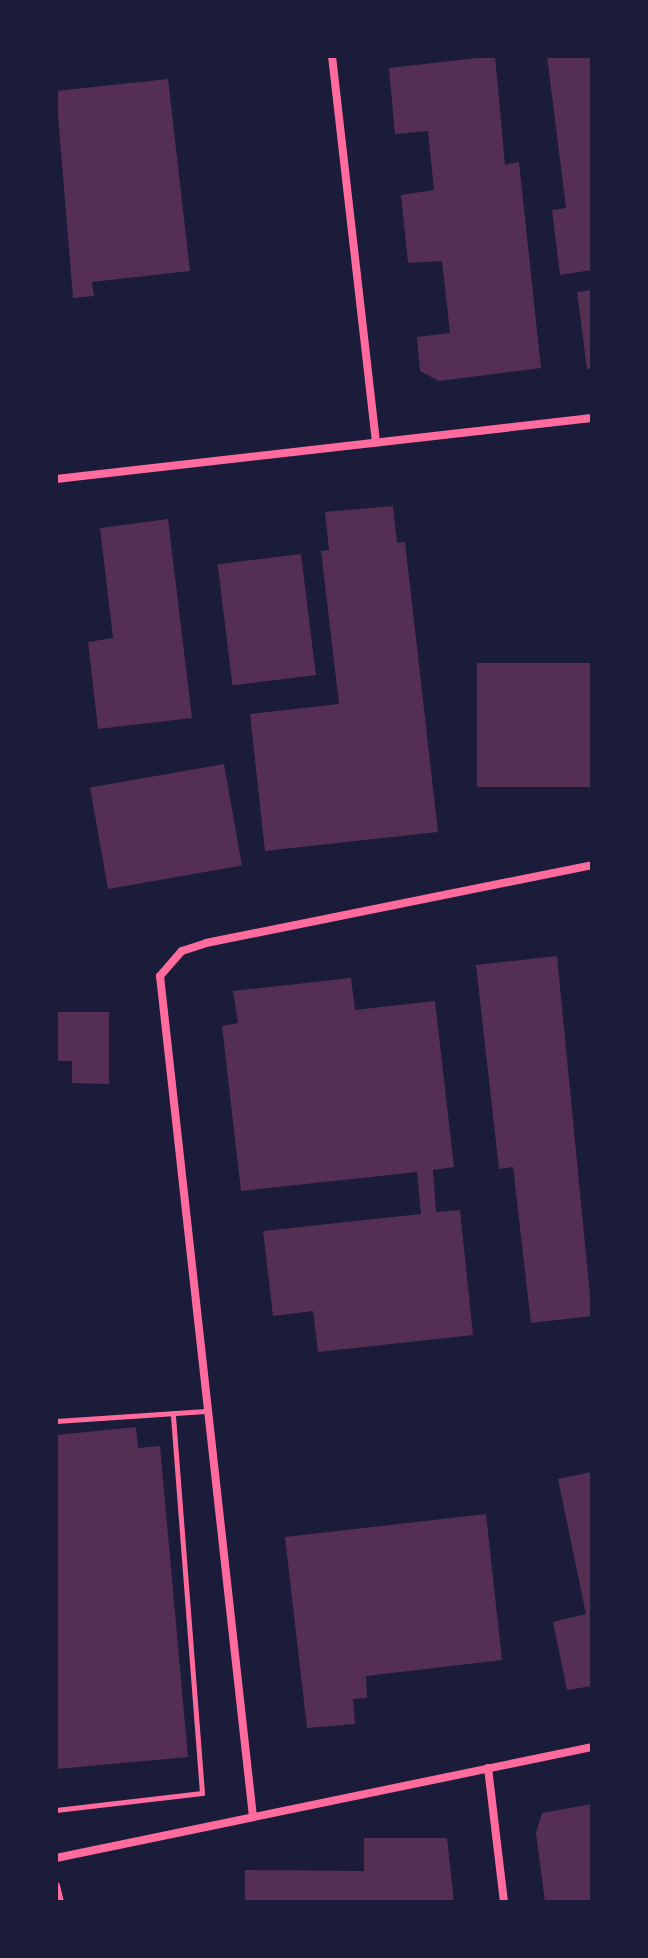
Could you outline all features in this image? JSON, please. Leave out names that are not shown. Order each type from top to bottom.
[{"type":"street","points":[[332,56],[376,443]]},
{"type":"street","points":[[56,479],[592,418]]},
{"type":"street","points":[[253,1817],[158,995],[166,963],[206,943],[592,865]]},
{"type":"street","points":[[56,1858],[592,1747]]},
{"type":"street","points":[[488,1768],[504,1902]]},
{"type":"street","points":[[56,1886],[60,1902]]},
{"type":"lane","points":[[56,1421],[206,1411]]},
{"type":"lane","points":[[56,1810],[202,1793],[173,1413]]},
{"type":"building","points":[[495,56],[505,165],[519,162],[541,368],[439,381],[420,371],[417,337],[450,333],[442,261],[408,263],[401,195],[434,190],[428,131],[395,134],[389,68]]},
{"type":"building","points":[[547,56],[592,56],[592,270],[560,275],[552,210],[566,208]]},
{"type":"building","points":[[168,79],[190,271],[92,282],[94,296],[73,298],[56,91]]},
{"type":"building","points":[[592,290],[592,368],[587,369],[577,292]]},
{"type":"building","points":[[393,506],[397,543],[405,542],[438,832],[265,851],[250,714],[339,704],[321,551],[329,550],[325,512]]},
{"type":"building","points":[[168,519],[192,718],[98,729],[88,642],[113,638],[100,528]]},
{"type":"building","points":[[301,554],[316,675],[232,685],[218,564]]},
{"type":"building","points":[[477,663],[592,663],[592,787],[477,787]]},
{"type":"building","points":[[224,764],[242,865],[108,889],[90,788]]},
{"type":"building","points":[[557,956],[592,1316],[531,1323],[513,1167],[499,1169],[476,965]]},
{"type":"building","points":[[351,978],[355,1010],[435,1001],[454,1167],[433,1170],[436,1212],[460,1210],[473,1335],[318,1352],[313,1311],[273,1316],[263,1231],[421,1214],[417,1172],[241,1191],[222,1026],[238,1023],[233,991]]},
{"type":"building","points":[[56,1012],[109,1012],[109,1084],[72,1083],[72,1061],[56,1061]]},
{"type":"building","points":[[136,1427],[138,1448],[160,1446],[188,1757],[56,1769],[56,1435]]},
{"type":"building","points":[[592,1472],[592,1686],[567,1690],[553,1622],[586,1614],[558,1479]]},
{"type":"building","points":[[486,1514],[502,1660],[366,1676],[367,1698],[353,1699],[355,1724],[307,1728],[285,1537]]},
{"type":"building","points":[[592,1804],[592,1902],[545,1902],[536,1833],[542,1813]]},
{"type":"building","points":[[364,1838],[447,1838],[454,1902],[245,1902],[245,1870],[364,1871]]}]
